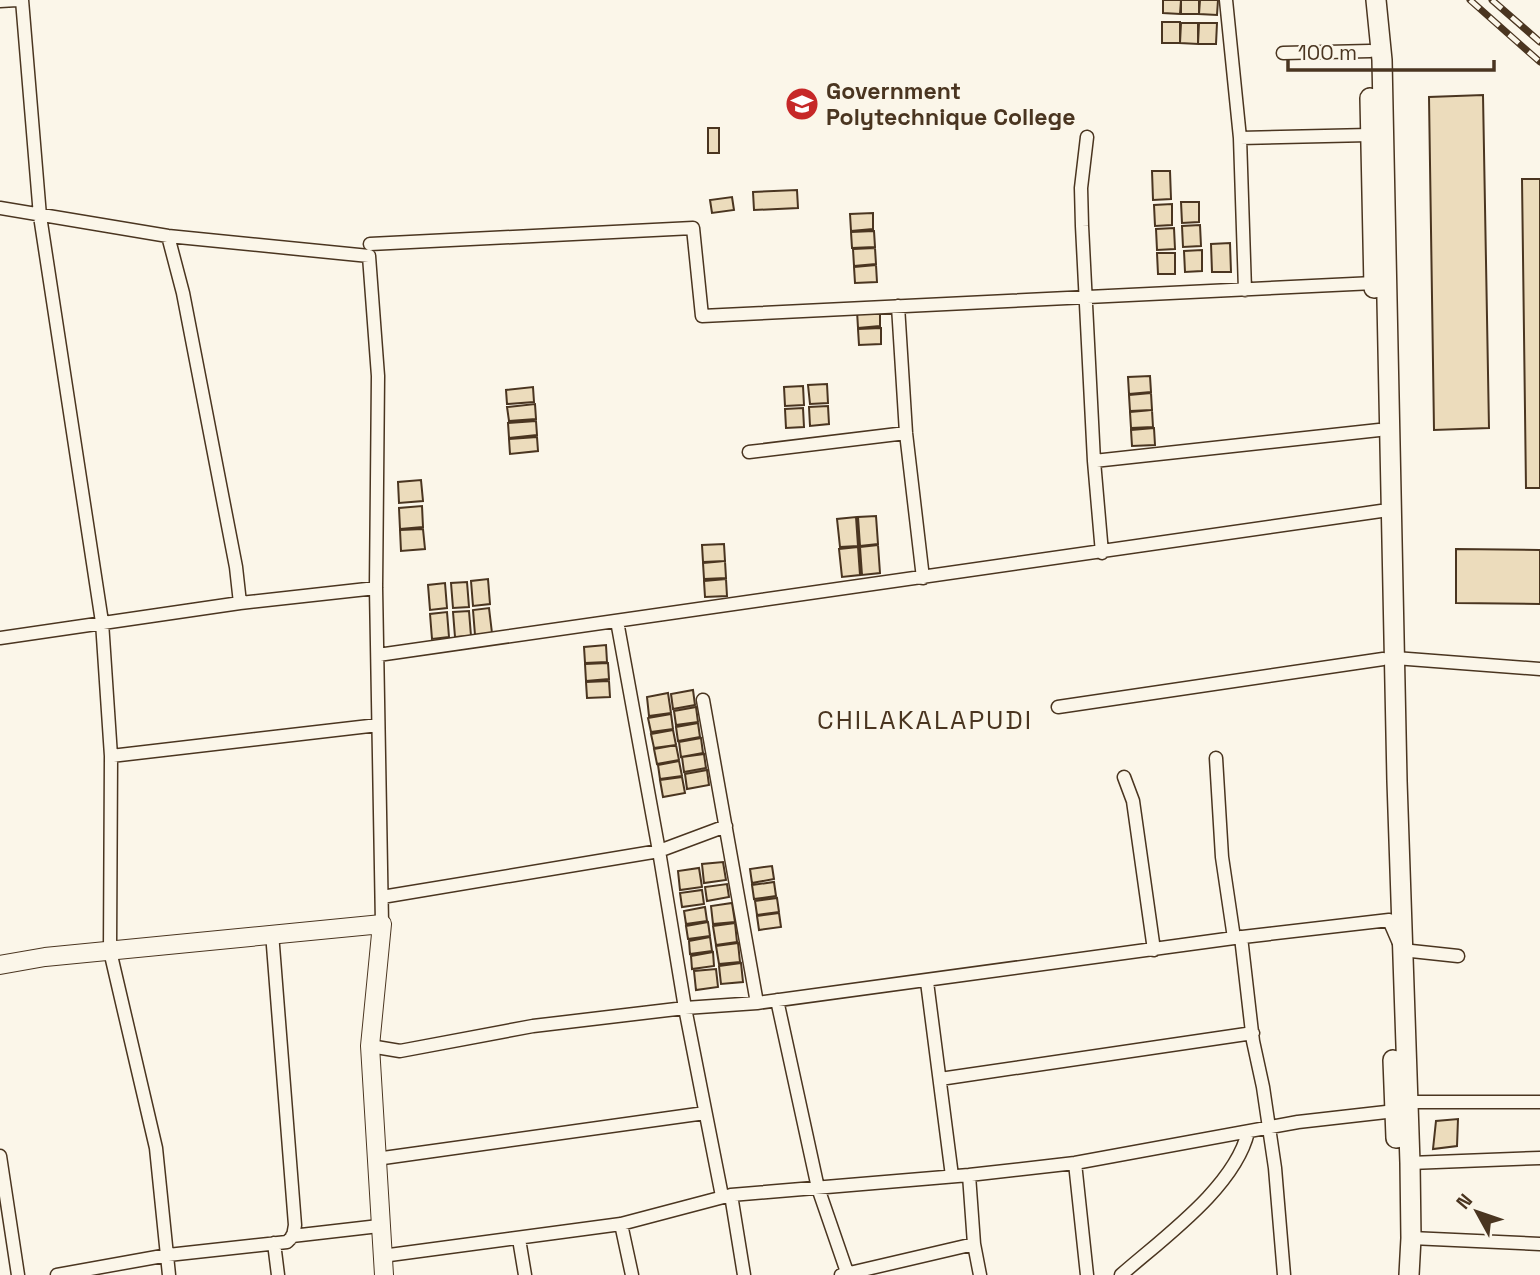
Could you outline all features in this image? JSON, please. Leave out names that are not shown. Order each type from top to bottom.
[{"type":"main road","points":[[1376,0],[1382,60],[1389,658],[1389,920],[1402,1106],[1410,1163],[1409,1275]]},
{"type":"main road","points":[[1376,20],[1370,51],[1369,135],[1381,511],[1402,950],[1400,1275]]},
{"type":"street","points":[[0,1],[20,0],[40,216],[102,622],[110,757],[110,951],[156,1148],[169,1275]]},
{"type":"street","points":[[1226,0],[1240,138],[1245,290]]},
{"type":"street","points":[[1283,53],[1370,51]]},
{"type":"street","points":[[1240,138],[1369,135]]},
{"type":"street","points":[[1087,137],[1081,188],[1094,461],[1102,553]]},
{"type":"street","points":[[0,208],[168,236],[369,256],[377,376],[376,588],[382,897],[370,1046],[383,1275]]},
{"type":"street","points":[[370,244],[693,229],[702,316],[1374,283]]},
{"type":"street","points":[[168,236],[183,293],[236,567],[240,603]]},
{"type":"street","points":[[898,306],[906,433],[923,578]]},
{"type":"street","points":[[1094,461],[1379,430]]},
{"type":"street","points":[[749,452],[906,433]]},
{"type":"street","points":[[378,654],[1102,553],[1381,511]]},
{"type":"street","points":[[0,638],[240,603],[376,588]]},
{"type":"street","points":[[617,621],[705,1113],[727,1195],[744,1275]]},
{"type":"street","points":[[1058,707],[1389,658],[1540,669]]},
{"type":"street","points":[[703,700],[757,1003]]},
{"type":"street","points":[[110,757],[378,725]]},
{"type":"street","points":[[1216,758],[1222,857],[1270,1128],[1284,1275]]},
{"type":"street","points":[[1124,777],[1133,801],[1154,950]]},
{"type":"street","points":[[382,897],[659,851],[726,826]]},
{"type":"street","points":[[370,1046],[400,1051],[533,1026],[928,982],[1238,938],[1389,920],[1402,950],[1458,956]]},
{"type":"street","points":[[0,965],[45,957],[382,923]]},
{"type":"street","points":[[57,1275],[168,1255],[287,1242],[292,1236],[295,1225],[272,933]]},
{"type":"street","points":[[928,982],[952,1176]]},
{"type":"street","points":[[777,1000],[818,1188],[845,1274],[974,1244]]},
{"type":"street","points":[[940,1079],[1252,1033]]},
{"type":"street","points":[[382,1256],[621,1224],[727,1195],[969,1175],[1075,1163],[1402,1106],[1540,1102]]},
{"type":"street","points":[[376,1159],[705,1113]]},
{"type":"street","points":[[1121,1275],[1218,1186],[1244,1148],[1248,1132]]},
{"type":"street","points":[[0,1156],[18,1275]]},
{"type":"street","points":[[1410,1163],[1540,1158]]},
{"type":"street","points":[[1075,1163],[1087,1275]]},
{"type":"street","points":[[969,1175],[974,1244],[980,1275]]},
{"type":"street","points":[[621,1224],[632,1275]]},
{"type":"street","points":[[292,1236],[379,1226]]},
{"type":"street","points":[[1411,1238],[1540,1244]]},
{"type":"street","points":[[519,1239],[525,1275]]},
{"type":"street","points":[[274,1244],[278,1275]]},
{"type":"building","points":[[1163,0],[1181,0],[1180,14],[1163,13]]},
{"type":"building","points":[[1181,0],[1199,0],[1199,14],[1181,14]]},
{"type":"building","points":[[1200,0],[1218,0],[1217,15],[1199,14]]},
{"type":"building","points":[[1162,22],[1180,22],[1180,43],[1162,43]]},
{"type":"building","points":[[1181,23],[1198,23],[1198,44],[1180,43]]},
{"type":"building","points":[[1199,23],[1217,23],[1216,44],[1198,44]]},
{"type":"building","points":[[1483,95],[1489,428],[1434,430],[1429,97]]},
{"type":"building","points":[[708,128],[719,128],[719,153],[708,153]]},
{"type":"building","points":[[1152,171],[1170,171],[1171,199],[1153,200]]},
{"type":"building","points":[[1522,179],[1540,179],[1540,488],[1526,488]]},
{"type":"building","points":[[797,190],[798,208],[754,210],[753,192]]},
{"type":"building","points":[[732,197],[734,210],[712,213],[710,200]]},
{"type":"building","points":[[1181,202],[1199,202],[1199,222],[1182,223]]},
{"type":"building","points":[[1172,204],[1172,225],[1155,226],[1154,205]]},
{"type":"building","points":[[873,213],[873,229],[851,231],[850,214]]},
{"type":"building","points":[[1200,225],[1201,246],[1183,247],[1182,226]]},
{"type":"building","points":[[1174,228],[1175,249],[1157,250],[1156,229]]},
{"type":"building","points":[[874,231],[875,247],[852,248],[851,232]]},
{"type":"building","points":[[1230,243],[1231,272],[1212,272],[1211,244]]},
{"type":"building","points":[[875,248],[876,264],[854,266],[853,249]]},
{"type":"building","points":[[1202,250],[1202,271],[1185,272],[1184,251]]},
{"type":"building","points":[[1157,253],[1175,253],[1175,274],[1158,274]]},
{"type":"building","points":[[876,265],[877,282],[855,283],[854,267]]},
{"type":"building","points":[[880,310],[880,326],[858,328],[857,311]]},
{"type":"building","points":[[881,328],[881,344],[859,345],[858,329]]},
{"type":"building","points":[[1150,376],[1151,392],[1129,394],[1128,377]]},
{"type":"building","points":[[827,384],[828,403],[810,404],[808,385]]},
{"type":"building","points":[[803,386],[804,405],[785,406],[784,387]]},
{"type":"building","points":[[533,387],[534,402],[507,404],[506,390]]},
{"type":"building","points":[[1151,393],[1152,410],[1130,411],[1129,395]]},
{"type":"building","points":[[535,404],[536,419],[509,421],[507,407]]},
{"type":"building","points":[[828,406],[829,424],[810,426],[809,407]]},
{"type":"building","points":[[803,408],[804,427],[786,428],[785,409]]},
{"type":"building","points":[[1152,410],[1153,427],[1131,428],[1130,412]]},
{"type":"building","points":[[536,421],[537,435],[509,438],[508,423]]},
{"type":"building","points":[[1154,428],[1155,445],[1132,446],[1131,430]]},
{"type":"building","points":[[537,437],[538,451],[510,454],[509,439]]},
{"type":"building","points":[[421,480],[423,501],[399,503],[398,482]]},
{"type":"building","points":[[422,506],[423,527],[400,529],[399,508]]},
{"type":"building","points":[[876,516],[878,544],[860,546],[858,517]]},
{"type":"building","points":[[856,517],[858,546],[840,547],[837,519]]},
{"type":"building","points":[[423,529],[425,549],[401,551],[400,530]]},
{"type":"building","points":[[724,544],[725,561],[703,562],[702,545]]},
{"type":"building","points":[[878,545],[880,573],[862,575],[860,547]]},
{"type":"building","points":[[858,547],[860,575],[842,577],[839,549]]},
{"type":"building","points":[[1456,549],[1540,550],[1540,604],[1456,603]]},
{"type":"building","points":[[725,561],[726,578],[704,579],[703,563]]},
{"type":"building","points":[[488,579],[490,604],[473,606],[471,581]]},
{"type":"building","points":[[726,579],[727,596],[705,597],[704,581]]},
{"type":"building","points":[[467,582],[469,607],[453,608],[451,583]]},
{"type":"building","points":[[445,583],[447,608],[430,610],[428,585]]},
{"type":"building","points":[[489,608],[492,633],[475,635],[473,610]]},
{"type":"building","points":[[469,611],[471,636],[455,637],[453,612]]},
{"type":"building","points":[[447,612],[449,637],[432,639],[430,614]]},
{"type":"building","points":[[606,645],[607,662],[585,663],[584,647]]},
{"type":"building","points":[[608,663],[609,679],[586,681],[585,664]]},
{"type":"building","points":[[609,681],[610,697],[587,698],[586,682]]},
{"type":"building","points":[[693,690],[695,705],[673,709],[671,694]]},
{"type":"building","points":[[668,693],[671,713],[649,716],[647,697]]},
{"type":"building","points":[[696,707],[698,722],[676,725],[674,711]]},
{"type":"building","points":[[671,714],[673,729],[651,732],[648,718]]},
{"type":"building","points":[[698,723],[700,737],[678,741],[676,727]]},
{"type":"building","points":[[673,730],[676,745],[654,748],[651,734]]},
{"type":"building","points":[[701,738],[703,753],[681,757],[679,742]]},
{"type":"building","points":[[676,745],[679,760],[657,764],[654,749]]},
{"type":"building","points":[[704,754],[706,768],[684,772],[682,757]]},
{"type":"building","points":[[679,761],[682,776],[660,779],[658,765]]},
{"type":"building","points":[[707,770],[709,785],[687,789],[685,774]]},
{"type":"building","points":[[682,777],[685,793],[663,797],[660,780]]},
{"type":"building","points":[[723,862],[726,880],[704,883],[702,864]]},
{"type":"building","points":[[772,866],[774,879],[752,883],[750,869]]},
{"type":"building","points":[[699,868],[702,887],[680,890],[678,871]]},
{"type":"building","points":[[774,882],[776,896],[754,899],[752,885]]},
{"type":"building","points":[[727,884],[729,897],[707,901],[705,887]]},
{"type":"building","points":[[702,890],[704,904],[682,907],[680,893]]},
{"type":"building","points":[[777,898],[779,912],[757,915],[755,901]]},
{"type":"building","points":[[732,903],[735,922],[713,924],[711,906]]},
{"type":"building","points":[[705,907],[707,921],[686,924],[684,911]]},
{"type":"building","points":[[779,913],[781,927],[759,930],[757,916]]},
{"type":"building","points":[[708,922],[710,936],[688,939],[686,926]]},
{"type":"building","points":[[735,923],[737,942],[716,945],[713,926]]},
{"type":"building","points":[[710,937],[712,951],[690,954],[689,941]]},
{"type":"building","points":[[738,943],[740,962],[719,964],[716,946]]},
{"type":"building","points":[[713,952],[714,966],[692,969],[691,956]]},
{"type":"building","points":[[741,963],[743,982],[721,984],[719,966]]},
{"type":"building","points":[[716,969],[718,987],[696,990],[694,971]]},
{"type":"building","points":[[1458,1119],[1457,1146],[1433,1149],[1436,1121]]},
{"type":"railway","points":[[1470,0],[1540,62]]},
{"type":"railway","points":[[1492,0],[1540,42]]},
{"type":"place","name":"Government Polytechnique College","points":[[802,104]]},
{"type":"district","name":"CHILAKALAPUDI","points":[[925,720]]}]
